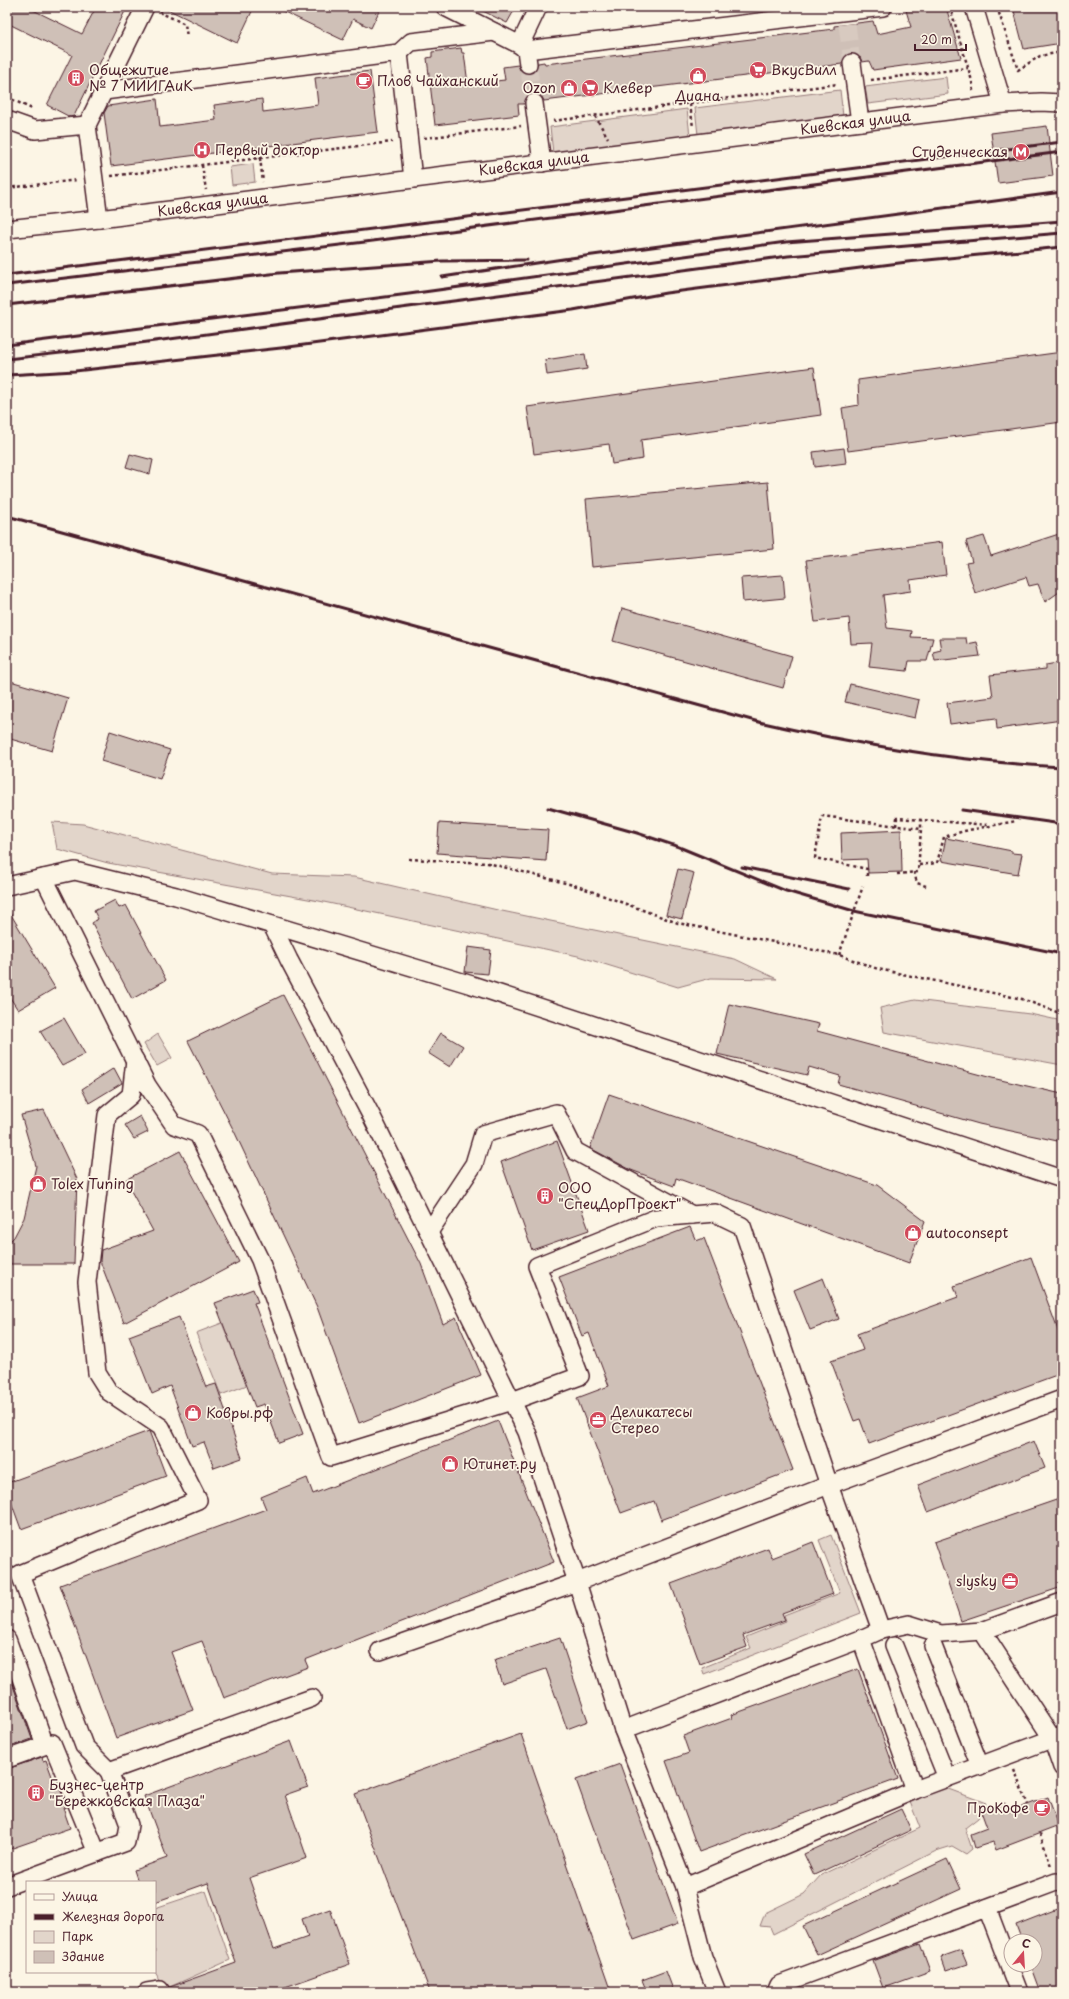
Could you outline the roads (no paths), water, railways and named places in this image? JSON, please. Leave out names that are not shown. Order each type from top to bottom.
[{"type":"street","points":[[99,219],[87,125],[145,7]]},
{"type":"street","points":[[444,7],[494,32],[525,53],[846,18],[883,7]]},
{"type":"street","points":[[525,53],[538,7]]},
{"type":"street","points":[[974,7],[1003,104]]},
{"type":"street","points":[[104,91],[399,53],[411,42],[494,32]]},
{"type":"street","points":[[399,53],[413,179]]},
{"type":"street","points":[[852,63],[860,122]]},
{"type":"street","name":"Киевская улица","points":[[7,229],[99,219],[1003,104],[1041,102],[1062,103]]},
{"type":"street","points":[[534,103],[542,162]]},
{"type":"street","points":[[7,120],[35,130],[87,125]]},
{"type":"street","points":[[7,886],[75,871],[176,896],[472,985],[1062,1179]]},
{"type":"street","points":[[44,878],[147,1085],[174,1125],[198,1134],[260,1260],[331,1457],[512,1401],[580,1376],[537,1266],[656,1218],[715,1213],[742,1226],[829,1485],[881,1630]]},
{"type":"street","points":[[272,925],[372,1117],[527,1432],[577,1582],[623,1730],[685,1887],[702,1957],[717,1992]]},
{"type":"street","points":[[7,1886],[98,1854],[126,1842],[129,1825],[109,1771],[84,1746],[20,1574],[198,1500],[161,1427],[109,1392],[96,1373],[87,1282],[107,1115],[132,1096],[135,1060]]},
{"type":"street","points":[[429,1232],[474,1164],[483,1134],[556,1113],[575,1151],[692,1215]]},
{"type":"street","points":[[380,1652],[577,1582],[829,1485],[1062,1401]]},
{"type":"street","points":[[623,1730],[881,1630],[909,1624],[941,1634],[982,1631],[1062,1602]]},
{"type":"street","points":[[982,1631],[1057,1736],[1062,1767]]},
{"type":"street","points":[[7,1638],[45,1745]]},
{"type":"street","points":[[861,1639],[915,1790]]},
{"type":"street","points":[[894,1646],[947,1778]]},
{"type":"street","points":[[934,1646],[980,1766]]},
{"type":"street","points":[[109,1771],[312,1698]]},
{"type":"street","points":[[685,1887],[915,1790],[1057,1736]]},
{"type":"street","points":[[7,1759],[52,1743],[98,1854]]},
{"type":"street","points":[[776,1992],[779,1985],[1059,1882]]},
{"type":"street","points":[[987,1908],[1019,1992]]},
{"type":"street","points":[[147,1992],[160,1990],[161,1992]]},
{"type":"tunnel","points":[[847,24],[852,63]]},
{"type":"tunnel","points":[[528,64],[534,103]]},
{"type":"railway","points":[[7,275],[1062,142]]},
{"type":"railway","points":[[7,285],[365,242],[1062,152]]},
{"type":"railway","points":[[442,277],[563,259],[1062,192]]},
{"type":"railway","points":[[7,345],[409,294],[786,242],[1062,221]]},
{"type":"railway","points":[[7,359],[88,350],[788,256],[1062,233]]},
{"type":"railway","points":[[7,375],[75,371],[281,348],[573,310],[666,293],[907,262],[1062,247]]},
{"type":"railway","points":[[7,305],[279,273],[442,261],[527,260]]},
{"type":"railway","points":[[7,516],[759,722],[834,738],[947,757],[1024,765],[1062,767]]},
{"type":"railway","points":[[548,808],[637,833],[679,847]]},
{"type":"railway","points":[[962,810],[1062,824]]},
{"type":"railway","points":[[674,845],[786,891],[854,911],[1062,954]]},
{"type":"railway","points":[[742,867],[849,889]]},
{"type":"place","name":"ВкусВилл","points":[[758,70]]},
{"type":"place","name":"Диана","points":[[698,76]]},
{"type":"place","name":"Общежитие № 7 МИИГАиК","points":[[76,78]]},
{"type":"place","name":"Плов Чайханский","points":[[364,81]]},
{"type":"place","name":"Ozon","points":[[569,88]]},
{"type":"place","name":"Клевер","points":[[590,88]]},
{"type":"place","name":"Первый доктор","points":[[202,150]]},
{"type":"place","name":"Студенческая","points":[[1021,152]]},
{"type":"place","name":"Tolex Tuning","points":[[38,1184]]},
{"type":"place","name":"ООО \"СпецДорПроект\"","points":[[545,1196]]},
{"type":"place","name":"autoconsept","points":[[913,1233]]},
{"type":"place","name":"Ковры.рф","points":[[193,1413]]},
{"type":"place","name":"Деликатесы Стерео","points":[[598,1420]]},
{"type":"place","name":"Ютинет.ру","points":[[450,1464]]},
{"type":"place","name":"slysky","points":[[1010,1581]]},
{"type":"place","name":"Бизнес-центр \"Бережковская Плаза\"","points":[[36,1793]]},
{"type":"place","name":"ПроКофе","points":[[1042,1808]]}]
